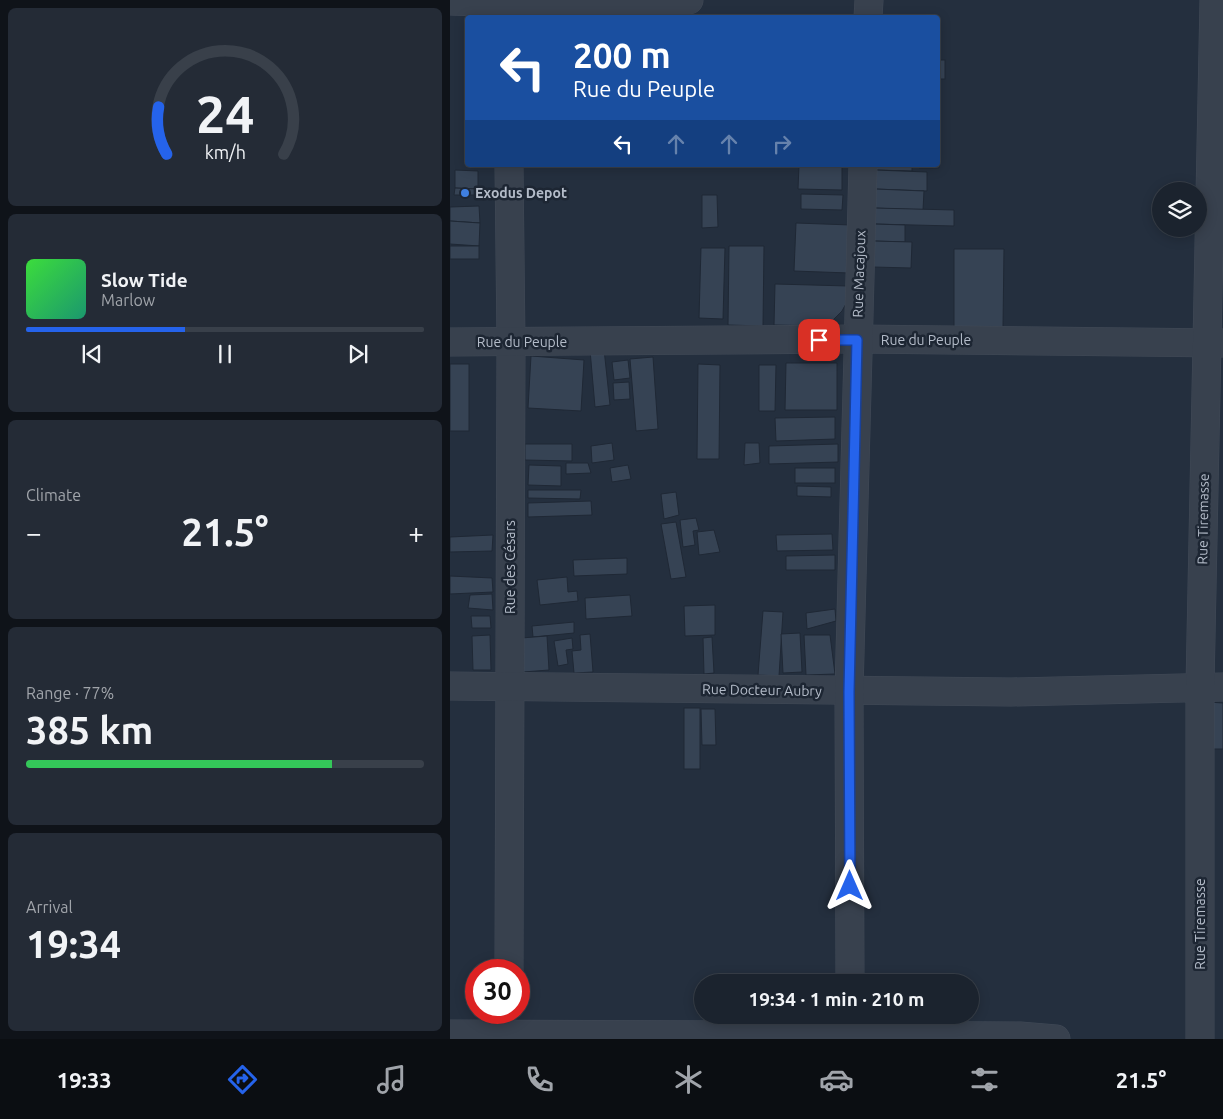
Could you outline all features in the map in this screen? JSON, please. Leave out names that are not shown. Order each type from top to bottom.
[{"type":"street","points":[[450,1],[506,7],[688,0]]},
{"type":"street","points":[[868,15],[869,0]]},
{"type":"street","name":"Rue Tiremasse","points":[[1200,1039],[1211,686],[1214,0]]},
{"type":"street","name":"Rue des Césars","points":[[509,167],[511,343],[509,959]]},
{"type":"street","name":"Rue Macajoux","points":[[850,974],[849,692],[863,167]]},
{"type":"street","name":"Rue du Peuple","points":[[450,342],[857,340],[1214,342]]},
{"type":"street","name":"Rue Docteur Aubry","points":[[450,686],[849,692],[1011,692],[1211,686]]},
{"type":"street","points":[[450,1034],[509,1029],[683,1038],[850,1030],[1056,1039]]},
{"type":"building","points":[[940,60],[945,60],[945,79],[940,79]]},
{"type":"building","points":[[799,167],[842,167],[842,190],[798,189]]},
{"type":"building","points":[[875,167],[912,167],[912,171],[875,170]]},
{"type":"building","points":[[919,167],[939,167],[939,168]]},
{"type":"building","points":[[455,170],[478,171],[478,189],[455,188]]},
{"type":"building","points":[[875,170],[927,172],[927,191],[875,189]]},
{"type":"building","points":[[455,188],[478,189],[478,195],[454,195]]},
{"type":"building","points":[[875,189],[924,191],[923,210],[874,208]]},
{"type":"building","points":[[801,194],[843,195],[842,210],[801,209]]},
{"type":"building","points":[[702,195],[717,195],[718,227],[702,228]]},
{"type":"building","points":[[479,206],[480,223],[450,221],[450,207]]},
{"type":"building","points":[[874,208],[954,210],[954,226],[874,224]]},
{"type":"building","points":[[450,221],[480,223],[479,246],[450,244]]},
{"type":"building","points":[[796,223],[851,225],[849,273],[794,271]]},
{"type":"building","points":[[874,224],[905,225],[905,242],[873,241]]},
{"type":"building","points":[[873,241],[912,242],[911,268],[873,267]]},
{"type":"building","points":[[450,246],[479,246],[479,259],[450,259]]},
{"type":"building","points":[[729,246],[764,246],[763,326],[728,325]]},
{"type":"building","points":[[701,248],[725,248],[723,319],[699,318]]},
{"type":"building","points":[[954,249],[1004,249],[1003,327],[954,327]]},
{"type":"building","points":[[775,284],[848,286],[848,300],[842,311],[831,322],[821,326],[774,325]]},
{"type":"building","points":[[604,349],[610,405],[595,407],[590,350]]},
{"type":"building","points":[[531,356],[584,360],[581,411],[528,408]]},
{"type":"building","points":[[653,357],[658,429],[636,431],[630,359]]},
{"type":"building","points":[[628,360],[630,378],[614,380],[612,362]]},
{"type":"building","points":[[786,363],[837,363],[837,410],[785,410]]},
{"type":"building","points":[[450,364],[469,364],[469,431],[450,431]]},
{"type":"building","points":[[698,364],[720,365],[719,459],[697,459]]},
{"type":"building","points":[[759,365],[776,365],[775,411],[759,411]]},
{"type":"building","points":[[629,382],[630,399],[614,400],[613,383]]},
{"type":"building","points":[[835,417],[835,439],[776,441],[775,418]]},
{"type":"building","points":[[612,443],[614,460],[592,463],[591,446]]},
{"type":"building","points":[[745,443],[759,443],[760,463],[744,465]]},
{"type":"building","points":[[525,444],[572,444],[572,461],[525,460]]},
{"type":"building","points":[[838,444],[838,462],[769,464],[769,446]]},
{"type":"building","points":[[566,463],[588,463],[591,473],[566,474]]},
{"type":"building","points":[[529,465],[561,466],[561,486],[528,485]]},
{"type":"building","points":[[628,465],[631,479],[612,482],[610,468]]},
{"type":"building","points":[[795,468],[835,468],[835,483],[795,483]]},
{"type":"building","points":[[797,486],[831,487],[831,497],[797,496]]},
{"type":"building","points":[[528,490],[581,490],[580,499],[528,498]]},
{"type":"building","points":[[676,492],[679,515],[664,519],[661,494]]},
{"type":"building","points":[[591,501],[592,515],[528,517],[528,503]]},
{"type":"building","points":[[696,518],[699,530],[693,531],[695,545],[683,547],[680,520]]},
{"type":"building","points":[[676,522],[686,577],[671,579],[661,524]]},
{"type":"building","points":[[714,530],[720,552],[699,555],[697,532]]},
{"type":"building","points":[[832,534],[833,550],[777,551],[776,535]]},
{"type":"building","points":[[493,535],[492,551],[450,552],[450,537]]},
{"type":"building","points":[[835,555],[835,570],[786,570],[786,556]]},
{"type":"building","points":[[627,558],[627,574],[574,576],[573,560]]},
{"type":"building","points":[[450,576],[492,578],[493,592],[450,594]]},
{"type":"building","points":[[567,577],[568,592],[577,591],[578,601],[540,605],[537,580]]},
{"type":"building","points":[[492,594],[493,610],[468,608],[470,595]]},
{"type":"building","points":[[630,595],[632,616],[586,619],[585,598]]},
{"type":"building","points":[[715,605],[715,635],[685,636],[684,606]]},
{"type":"building","points":[[835,609],[836,621],[807,629],[806,613]]},
{"type":"building","points":[[763,611],[783,612],[779,676],[758,675]]},
{"type":"building","points":[[471,616],[490,616],[491,628],[472,628]]},
{"type":"building","points":[[574,622],[574,633],[533,637],[532,626]]},
{"type":"building","points":[[800,633],[802,672],[783,673],[781,634]]},
{"type":"building","points":[[590,634],[593,672],[574,673],[572,651],[581,650],[580,635]]},
{"type":"building","points":[[490,635],[491,670],[473,670],[472,636]]},
{"type":"building","points":[[804,635],[830,635],[835,674],[806,675]]},
{"type":"building","points":[[547,636],[549,670],[523,672],[521,638]]},
{"type":"building","points":[[712,637],[714,673],[704,674],[703,638]]},
{"type":"building","points":[[572,638],[573,649],[566,650],[568,664],[558,666],[554,641]]},
{"type":"building","points":[[1208,702],[1223,703],[1223,749],[1208,749]]},
{"type":"building","points":[[684,708],[700,708],[700,769],[684,769]]},
{"type":"building","points":[[701,709],[715,709],[716,745],[702,745]]},
{"type":"place","name":"Exodus Depot","points":[[465,193]]},
{"type":"route","points":[[819,340],[857,340],[849,692],[850,886]]}]
